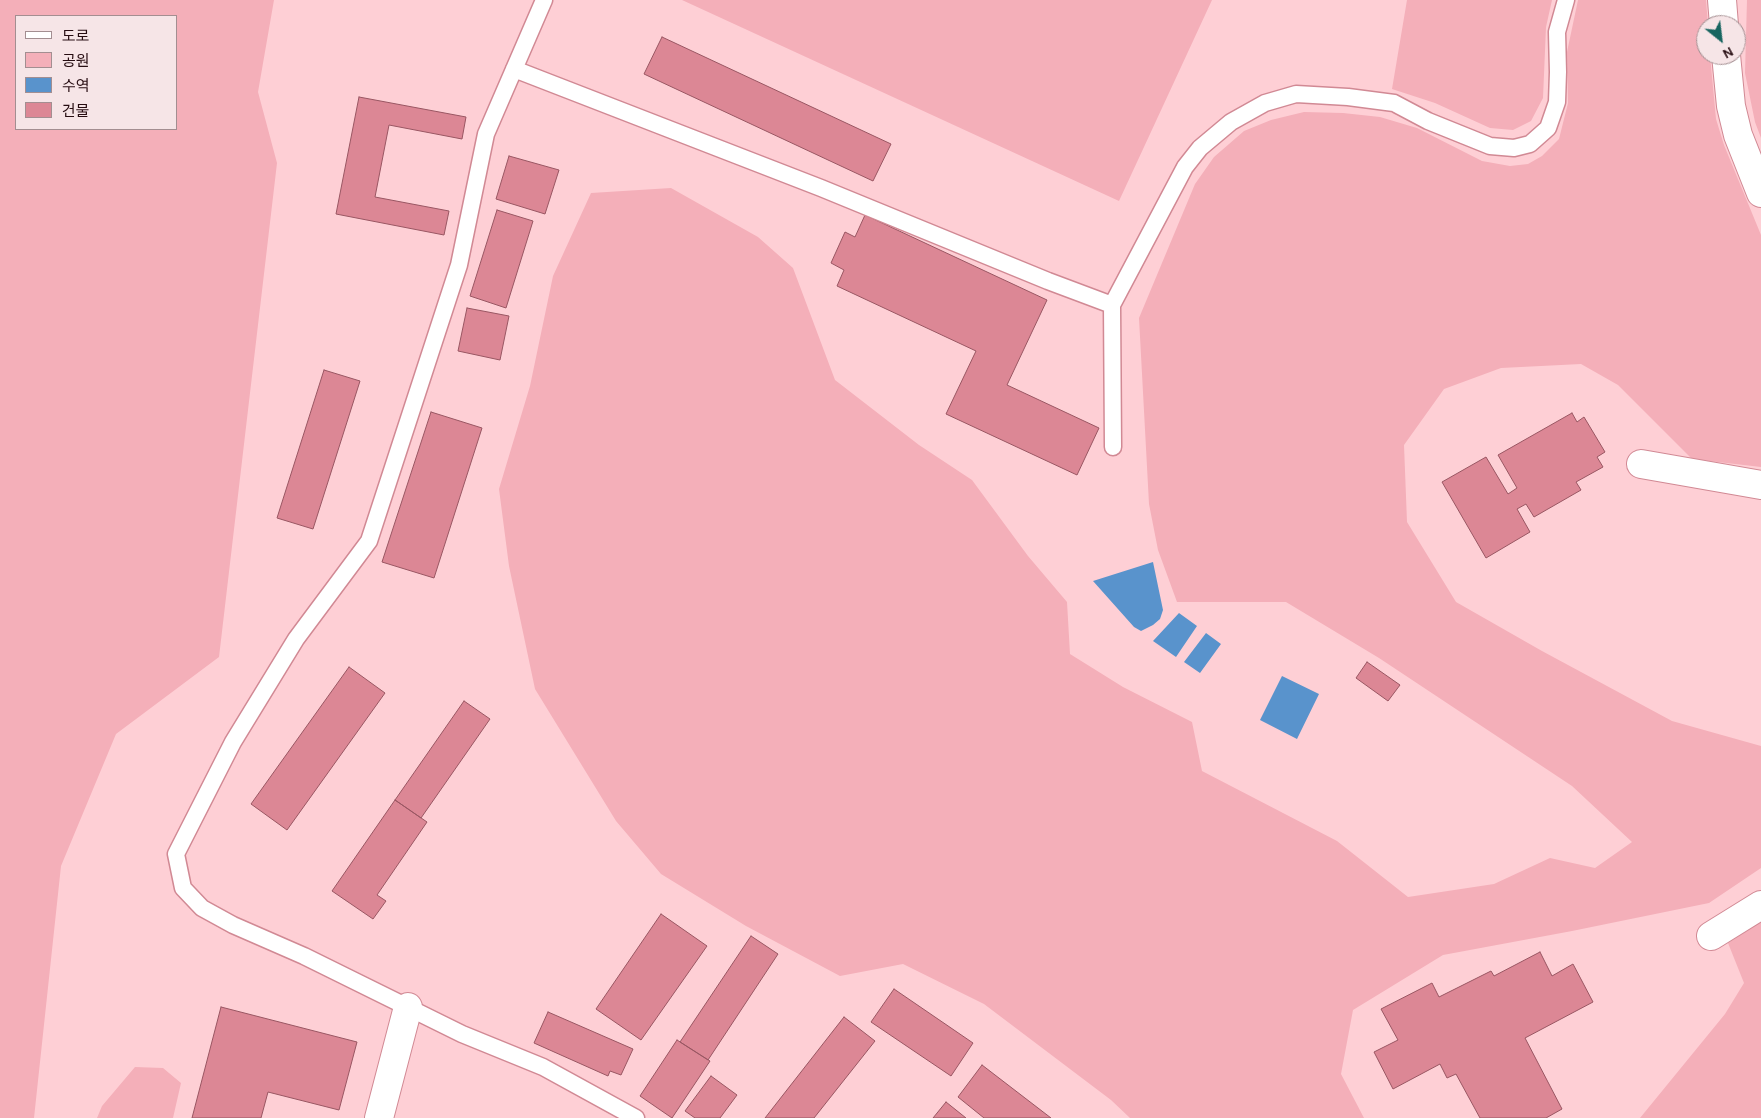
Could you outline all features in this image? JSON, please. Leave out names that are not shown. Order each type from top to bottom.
[{"type":"street","points":[[1722,0],[1723,15]]},
{"type":"street","points":[[1727,65],[1731,106],[1738,135],[1761,193]]},
{"type":"street","points":[[1641,464],[1761,485]]},
{"type":"street","points":[[1711,936],[1761,904]]},
{"type":"street","points":[[379,1118],[408,1007]]},
{"type":"lane","points":[[544,0],[486,134],[459,266],[369,541],[291,647],[233,742],[176,854],[183,888],[202,908],[233,925],[304,956],[462,1034],[543,1067],[636,1118]]},
{"type":"lane","points":[[1113,446],[1112,306],[1185,167],[1200,148],[1231,122],[1265,103],[1296,94],[1348,97],[1394,103],[1428,121],[1490,146],[1514,148],[1530,144],[1548,128],[1557,102],[1557,32],[1566,0]]},
{"type":"lane","points":[[514,69],[821,188],[1112,306]]},
{"type":"green space","points":[[0,0],[274,0],[258,92],[277,163],[219,657],[116,734],[61,866],[34,1118],[0,1118]]},
{"type":"green space","points":[[682,0],[1212,0],[1119,201]]},
{"type":"green space","points":[[1407,0],[1552,0],[1546,27],[1543,98],[1531,121],[1513,130],[1490,128],[1435,103],[1392,89]]},
{"type":"green space","points":[[1578,0],[1706,0],[1707,15],[1696,15],[1696,65],[1711,65],[1716,119],[1724,145],[1761,235],[1761,467],[1692,459],[1618,385],[1581,364],[1501,368],[1444,389],[1404,445],[1407,522],[1456,602],[1672,721],[1761,746],[1761,868],[1709,903],[1443,955],[1353,1010],[1341,1074],[1364,1118],[1130,1118],[1111,1100],[984,1004],[903,964],[840,976],[746,926],[661,874],[616,821],[535,689],[509,566],[499,489],[530,386],[553,276],[591,193],[671,188],[758,237],[793,268],[835,380],[919,445],[972,480],[1028,556],[1067,602],[1070,654],[1123,687],[1192,722],[1202,771],[1337,841],[1408,897],[1494,884],[1550,858],[1595,868],[1632,842],[1572,786],[1379,658],[1286,602],[1177,602],[1158,550],[1149,504],[1139,318],[1195,184],[1214,157],[1244,131],[1271,120],[1304,112],[1343,113],[1380,117],[1417,128],[1482,161],[1510,166],[1528,164],[1542,156],[1559,139],[1568,103],[1567,52]]},
{"type":"green space","points":[[1747,0],[1761,0],[1761,138],[1755,122],[1745,73]]},
{"type":"green space","points":[[1761,922],[1761,1118],[1640,1118],[1725,1014],[1744,983],[1728,943]]},
{"type":"green space","points":[[135,1067],[163,1068],[181,1083],[173,1118],[97,1118],[102,1106]]},
{"type":"water","points":[[1153,562],[1163,610],[1160,619],[1141,631],[1134,627],[1093,581]]},
{"type":"water","points":[[1179,613],[1197,626],[1176,657],[1153,641]]},
{"type":"water","points":[[1206,633],[1221,644],[1200,673],[1184,662]]},
{"type":"water","points":[[1282,676],[1319,694],[1297,739],[1260,720]]},
{"type":"building","points":[[662,37],[891,144],[873,181],[644,74]]},
{"type":"building","points":[[359,97],[466,117],[462,139],[389,125],[375,197],[449,211],[444,235],[336,214]]},
{"type":"building","points":[[509,156],[559,170],[545,214],[496,199]]},
{"type":"building","points":[[497,210],[533,221],[506,308],[470,296]]},
{"type":"building","points":[[865,215],[1047,300],[1007,385],[1099,428],[1077,475],[946,414],[976,351],[837,286],[844,270],[831,263],[845,232],[855,237]]},
{"type":"building","points":[[467,308],[509,316],[500,360],[458,351]]},
{"type":"building","points":[[324,370],[360,381],[313,529],[277,518]]},
{"type":"building","points":[[431,412],[482,428],[434,578],[382,562]]},
{"type":"building","points":[[1572,413],[1577,422],[1584,417],[1605,452],[1597,457],[1603,467],[1576,482],[1581,490],[1534,517],[1526,504],[1517,509],[1530,532],[1486,558],[1442,482],[1486,457],[1508,494],[1517,488],[1498,455]]},
{"type":"building","points":[[1367,662],[1400,685],[1388,701],[1356,678]]},
{"type":"building","points":[[349,667],[385,693],[287,830],[251,804]]},
{"type":"building","points":[[464,701],[490,719],[421,818],[395,800]]},
{"type":"building","points":[[395,800],[427,822],[377,895],[386,901],[373,919],[332,891]]},
{"type":"building","points":[[661,914],[707,946],[641,1040],[596,1009]]},
{"type":"building","points":[[751,936],[778,954],[708,1060],[680,1042]]},
{"type":"building","points":[[1540,952],[1552,976],[1573,964],[1593,1002],[1525,1038],[1562,1109],[1546,1118],[1480,1118],[1456,1074],[1447,1078],[1440,1064],[1393,1089],[1374,1052],[1398,1040],[1381,1009],[1432,983],[1439,997],[1491,971],[1494,976]]},
{"type":"building","points":[[894,989],[973,1043],[951,1076],[871,1022]]},
{"type":"building","points":[[221,1007],[357,1042],[339,1110],[268,1092],[261,1118],[192,1118]]},
{"type":"building","points":[[548,1012],[633,1049],[621,1075],[610,1071],[608,1076],[534,1043]]},
{"type":"building","points":[[844,1017],[875,1041],[814,1118],[765,1118]]},
{"type":"building","points":[[677,1040],[710,1061],[672,1118],[640,1096]]},
{"type":"building","points":[[982,1065],[1051,1118],[984,1118],[958,1097]]},
{"type":"building","points":[[711,1076],[737,1095],[720,1118],[695,1118],[685,1111]]},
{"type":"building","points":[[946,1102],[966,1118],[933,1118]]}]
